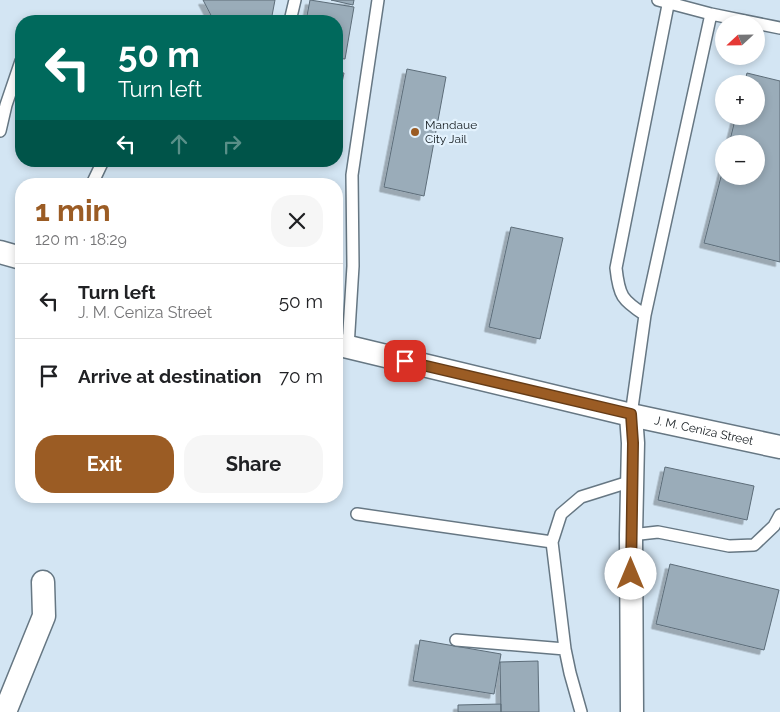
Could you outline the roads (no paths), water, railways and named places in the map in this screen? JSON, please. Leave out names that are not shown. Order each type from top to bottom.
[{"type":"street","points":[[0,252],[15,256]]},
{"type":"street","name":"J. M. Ceniza Street","points":[[343,346],[780,447]]},
{"type":"street","points":[[631,414],[632,712]]},
{"type":"street","points":[[5,712],[44,616],[43,582]]},
{"type":"lane","points":[[291,15],[295,0]]},
{"type":"lane","points":[[343,339],[353,266],[352,175],[378,0]]},
{"type":"lane","points":[[644,315],[627,303],[623,297],[617,280],[616,268],[665,1],[711,14],[780,28]]},
{"type":"lane","points":[[631,414],[644,315],[711,14]]},
{"type":"lane","points":[[0,131],[15,79]]},
{"type":"lane","points":[[581,712],[565,649],[552,542],[561,514],[581,497],[632,481]]},
{"type":"lane","points":[[357,514],[552,542]]},
{"type":"lane","points":[[631,535],[658,532],[729,546],[754,545],[774,526],[780,515]]},
{"type":"lane","points":[[456,640],[565,649]]},
{"type":"place","name":"Mandaue City Jail","points":[[415,132]]}]
